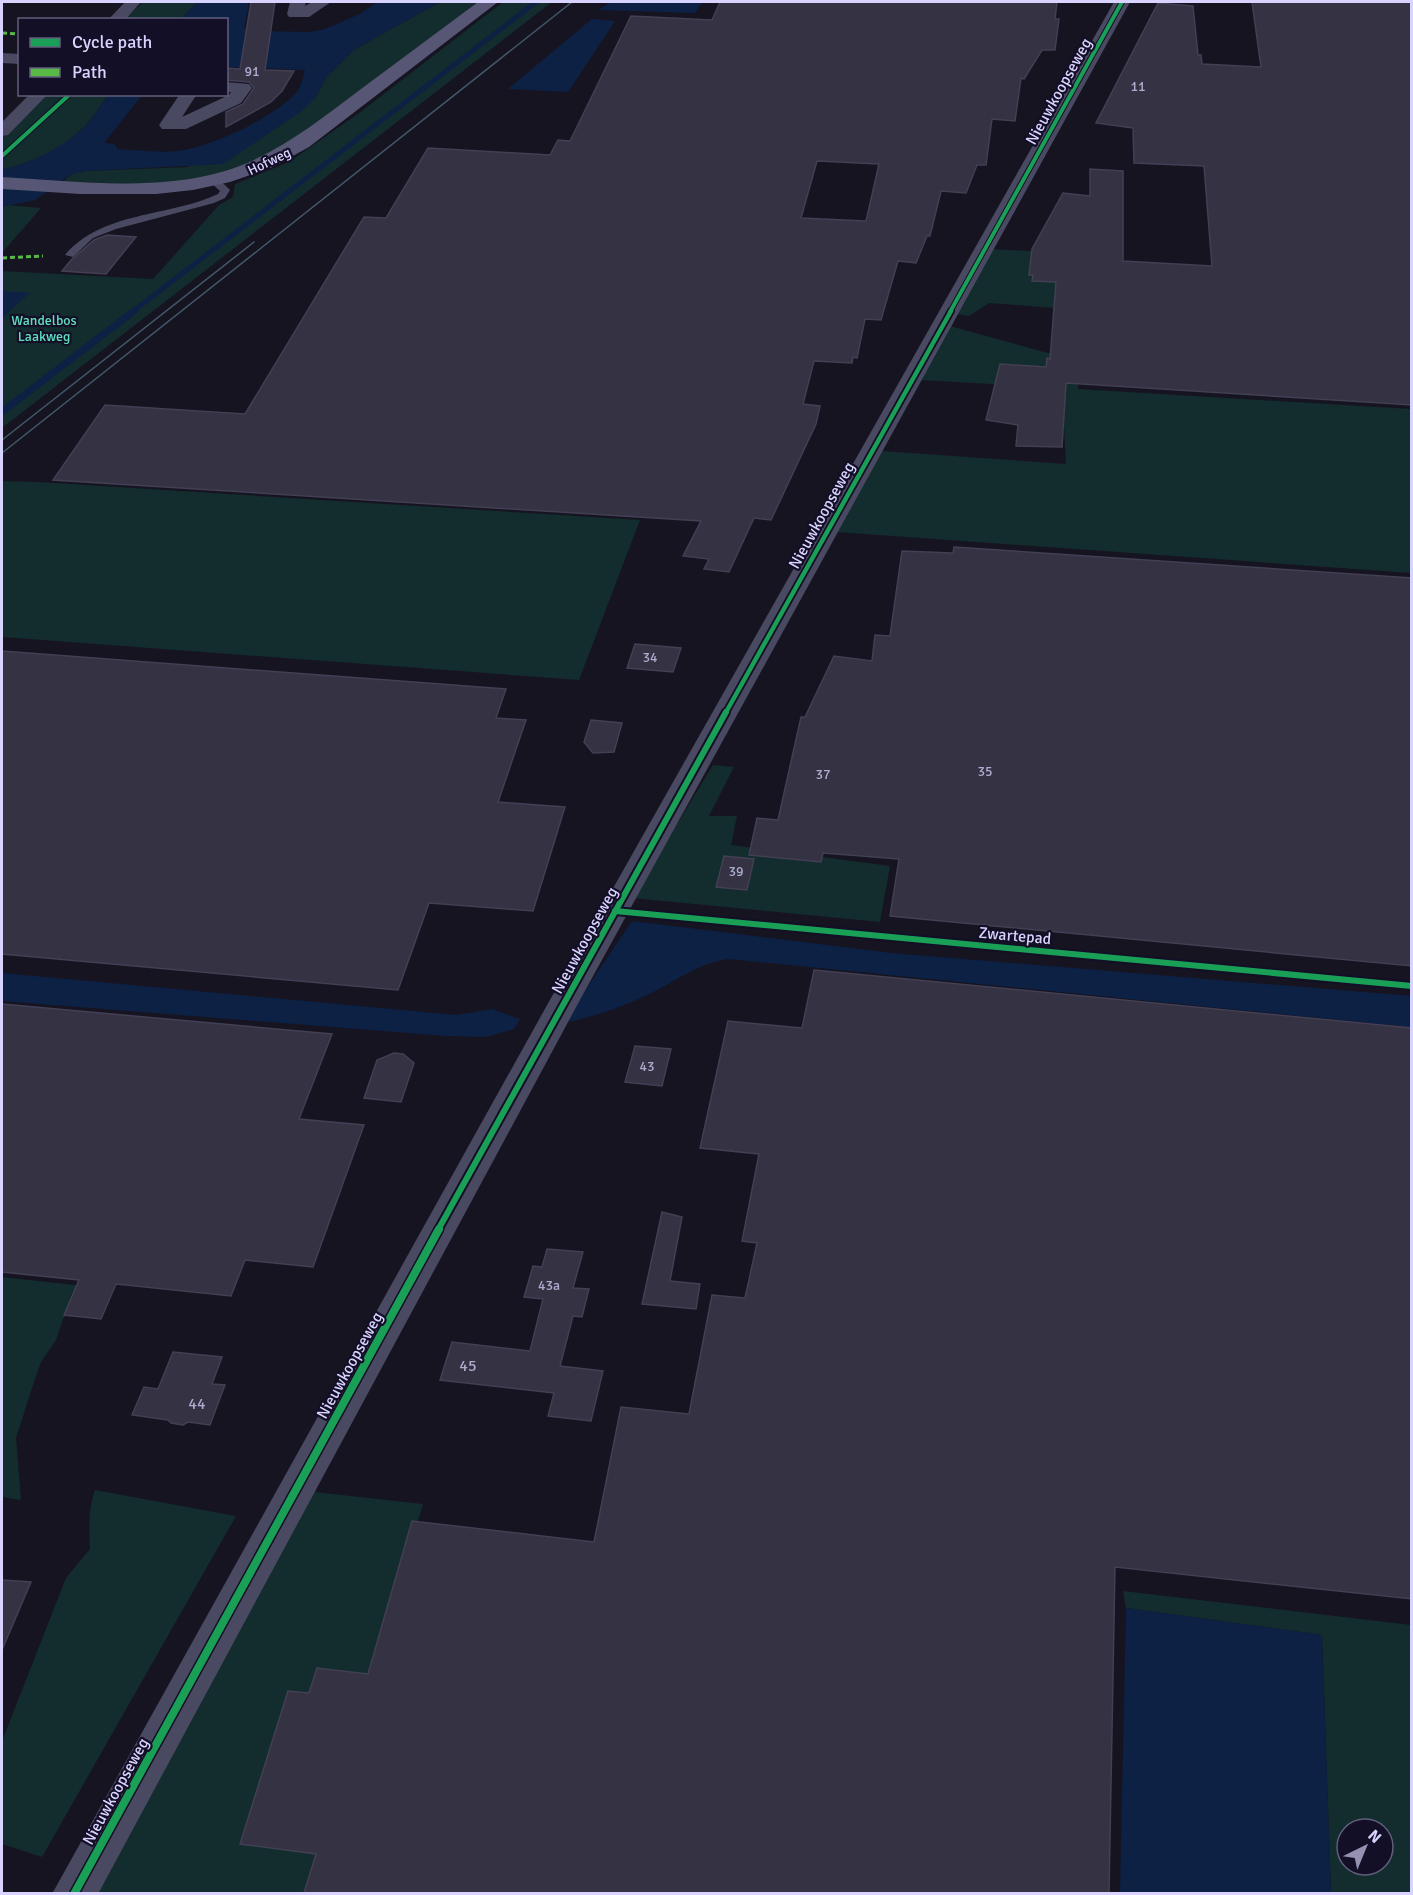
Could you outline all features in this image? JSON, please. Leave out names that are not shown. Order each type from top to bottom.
[{"type":"main road","name":"Hofweg","points":[[2,183],[155,188],[214,181],[243,174],[302,143],[489,2]]},
{"type":"street","points":[[118,18],[134,2]]},
{"type":"street","points":[[298,2],[295,14],[303,14],[323,2]]},
{"type":"street","name":"Nieuwkoopseweg","points":[[74,1893],[567,998],[1122,2]]},
{"type":"street","points":[[2,58],[18,59]]},
{"type":"street","points":[[188,96],[168,125],[180,125],[235,99],[243,88],[228,87]]},
{"type":"street","points":[[2,131],[9,115],[37,96]]},
{"type":"lane","points":[[70,255],[90,236],[113,227],[212,201],[222,196],[225,189],[214,181]]},
{"type":"green space","points":[[143,2],[199,2],[183,18],[126,18]]},
{"type":"green space","points":[[440,2],[478,2],[299,139],[234,170],[187,181],[144,184],[63,182],[71,174],[85,171],[187,167],[315,98],[326,78],[355,49]]},
{"type":"green space","name":"Wandelbos Laakweg","points":[[503,2],[552,2],[2,428],[2,271],[153,279],[219,205],[233,197],[235,184],[289,162],[359,113]]},
{"type":"green space","points":[[44,96],[107,96],[93,117],[73,137],[55,149],[24,164],[2,170],[2,136]]},
{"type":"green space","points":[[8,205],[41,208],[2,253],[2,207]]},
{"type":"green space","points":[[993,249],[1098,255],[1093,311],[989,303],[969,316],[957,314]]},
{"type":"green space","points":[[950,326],[1077,361],[1078,389],[1411,409],[1411,573],[837,532],[882,451],[1066,464],[1062,388],[920,380]]},
{"type":"green space","points":[[2,481],[640,520],[579,680],[2,637]]},
{"type":"green space","points":[[713,765],[734,767],[709,816],[737,816],[731,845],[890,866],[880,922],[632,898]]},
{"type":"green space","points":[[2,1277],[93,1287],[63,1319],[56,1340],[41,1362],[31,1391],[16,1438],[21,1500],[2,1497]]},
{"type":"green space","points":[[95,1490],[236,1516],[42,1857],[2,1844],[2,1741],[66,1578],[90,1549],[90,1512]]},
{"type":"green space","points":[[306,1491],[423,1504],[307,1893],[87,1894]]},
{"type":"green space","points":[[1123,1591],[1411,1625],[1411,1893],[1331,1893],[1322,1635],[1126,1608]]},
{"type":"water","points":[[199,2],[249,2],[244,28],[259,31],[309,32],[325,29],[360,14],[377,2],[440,2],[355,49],[326,78],[315,98],[302,111],[223,164],[85,171],[71,174],[35,200],[2,207],[2,170],[24,164],[73,137],[93,117],[107,96],[141,96],[104,143],[115,144],[117,149],[162,152],[207,144],[241,130],[273,112],[297,92],[305,70],[228,67],[228,18],[183,18]]},
{"type":"water","points":[[611,2],[702,2],[695,13],[598,10]]},
{"type":"water","points":[[592,19],[615,21],[568,92],[508,89]]},
{"type":"water","points":[[2,291],[30,293],[2,318]]},
{"type":"water","points":[[632,921],[891,953],[1412,996],[1411,1027],[729,959],[708,964],[616,1008],[563,1023]]},
{"type":"water","points":[[2,973],[456,1015],[492,1009],[520,1019],[514,1029],[486,1037],[446,1036],[2,1001]]},
{"type":"water","points":[[1126,1608],[1322,1635],[1331,1893],[1120,1893]]},
{"type":"building","points":[[251,2],[275,2],[265,70],[294,71],[282,91],[271,102],[226,127],[226,112],[243,104],[254,88],[249,82],[228,80],[228,68],[240,69]]},
{"type":"building","points":[[720,2],[1057,2],[1055,19],[1059,19],[1055,50],[1042,50],[1024,79],[1021,78],[1015,121],[992,119],[986,165],[977,165],[966,193],[941,191],[930,236],[927,236],[916,263],[898,261],[881,320],[865,319],[857,358],[853,357],[852,363],[814,361],[803,404],[820,406],[816,424],[771,520],[754,518],[729,572],[704,569],[709,559],[683,556],[701,521],[53,480],[105,405],[245,414],[364,217],[386,218],[428,148],[550,155],[558,140],[570,141],[631,16],[712,20]],"holes":[[[817,161],[879,164],[866,221],[801,218]]]},
{"type":"building","points":[[1252,2],[1412,2],[1412,405],[1066,383],[1062,447],[1016,446],[1018,425],[986,420],[1000,364],[1046,367],[1047,358],[1050,359],[1056,282],[1032,281],[1033,275],[1029,275],[1032,249],[1063,193],[1090,196],[1090,169],[1123,171],[1123,261],[1212,266],[1204,166],[1134,163],[1133,128],[1096,123],[1158,3],[1193,6],[1198,55],[1201,55],[1202,64],[1261,67]]},
{"type":"building","points":[[107,235],[136,237],[106,274],[62,271],[94,240]]},
{"type":"building","points":[[954,547],[1412,578],[1412,966],[890,916],[899,859],[823,853],[821,862],[749,855],[757,818],[778,820],[801,717],[805,717],[834,656],[872,661],[875,635],[890,636],[902,551],[953,553]]},
{"type":"building","points":[[635,644],[681,648],[673,672],[627,668]]},
{"type":"building","points":[[2,651],[506,689],[496,718],[526,720],[498,802],[565,807],[533,911],[429,903],[398,990],[2,954]]},
{"type":"building","points":[[591,720],[622,723],[614,752],[593,753],[584,742]]},
{"type":"building","points":[[724,856],[754,859],[747,890],[716,887]]},
{"type":"building","points":[[814,970],[1412,1028],[1412,1599],[1115,1567],[1109,1893],[304,1893],[316,1854],[240,1844],[288,1691],[309,1693],[317,1668],[368,1674],[412,1521],[594,1542],[621,1407],[689,1414],[712,1295],[745,1298],[757,1243],[742,1241],[759,1154],[700,1148],[728,1021],[802,1028]]},
{"type":"building","points":[[2,1004],[332,1034],[299,1119],[364,1125],[313,1267],[245,1260],[231,1296],[116,1284],[101,1319],[64,1315],[79,1280],[2,1272]]},
{"type":"building","points":[[635,1046],[671,1049],[662,1086],[625,1082]]},
{"type":"building","points":[[394,1053],[403,1054],[414,1063],[401,1102],[364,1098],[377,1060]]},
{"type":"building","points":[[662,1212],[682,1217],[670,1281],[700,1284],[696,1309],[642,1304]]},
{"type":"building","points":[[547,1249],[583,1252],[573,1288],[589,1289],[582,1317],[573,1316],[560,1366],[603,1371],[591,1421],[548,1416],[554,1393],[440,1380],[452,1342],[530,1351],[543,1299],[524,1297],[533,1266],[542,1267]]},
{"type":"building","points":[[173,1352],[222,1357],[212,1384],[225,1385],[210,1425],[188,1422],[183,1425],[171,1423],[168,1420],[132,1415],[144,1387],[158,1389]]},
{"type":"building","points":[[2,1580],[31,1582],[2,1650]]},
{"type":"waterway","points":[[132,312],[536,2]]},
{"type":"waterway","points":[[2,412],[134,311]]},
{"type":"tram line","points":[[2,453],[572,2]]},
{"type":"tram line","points":[[2,440],[254,242]]},
{"type":"marked path","points":[[2,33],[18,34]]},
{"type":"marked path","points":[[2,258],[43,256]]},
{"type":"cycle path","points":[[74,1894],[566,998],[1122,2]]},
{"type":"cycle path","points":[[2,156],[68,96]]},
{"type":"cycle path","name":"Zwartepad","points":[[615,911],[1412,986]]}]
